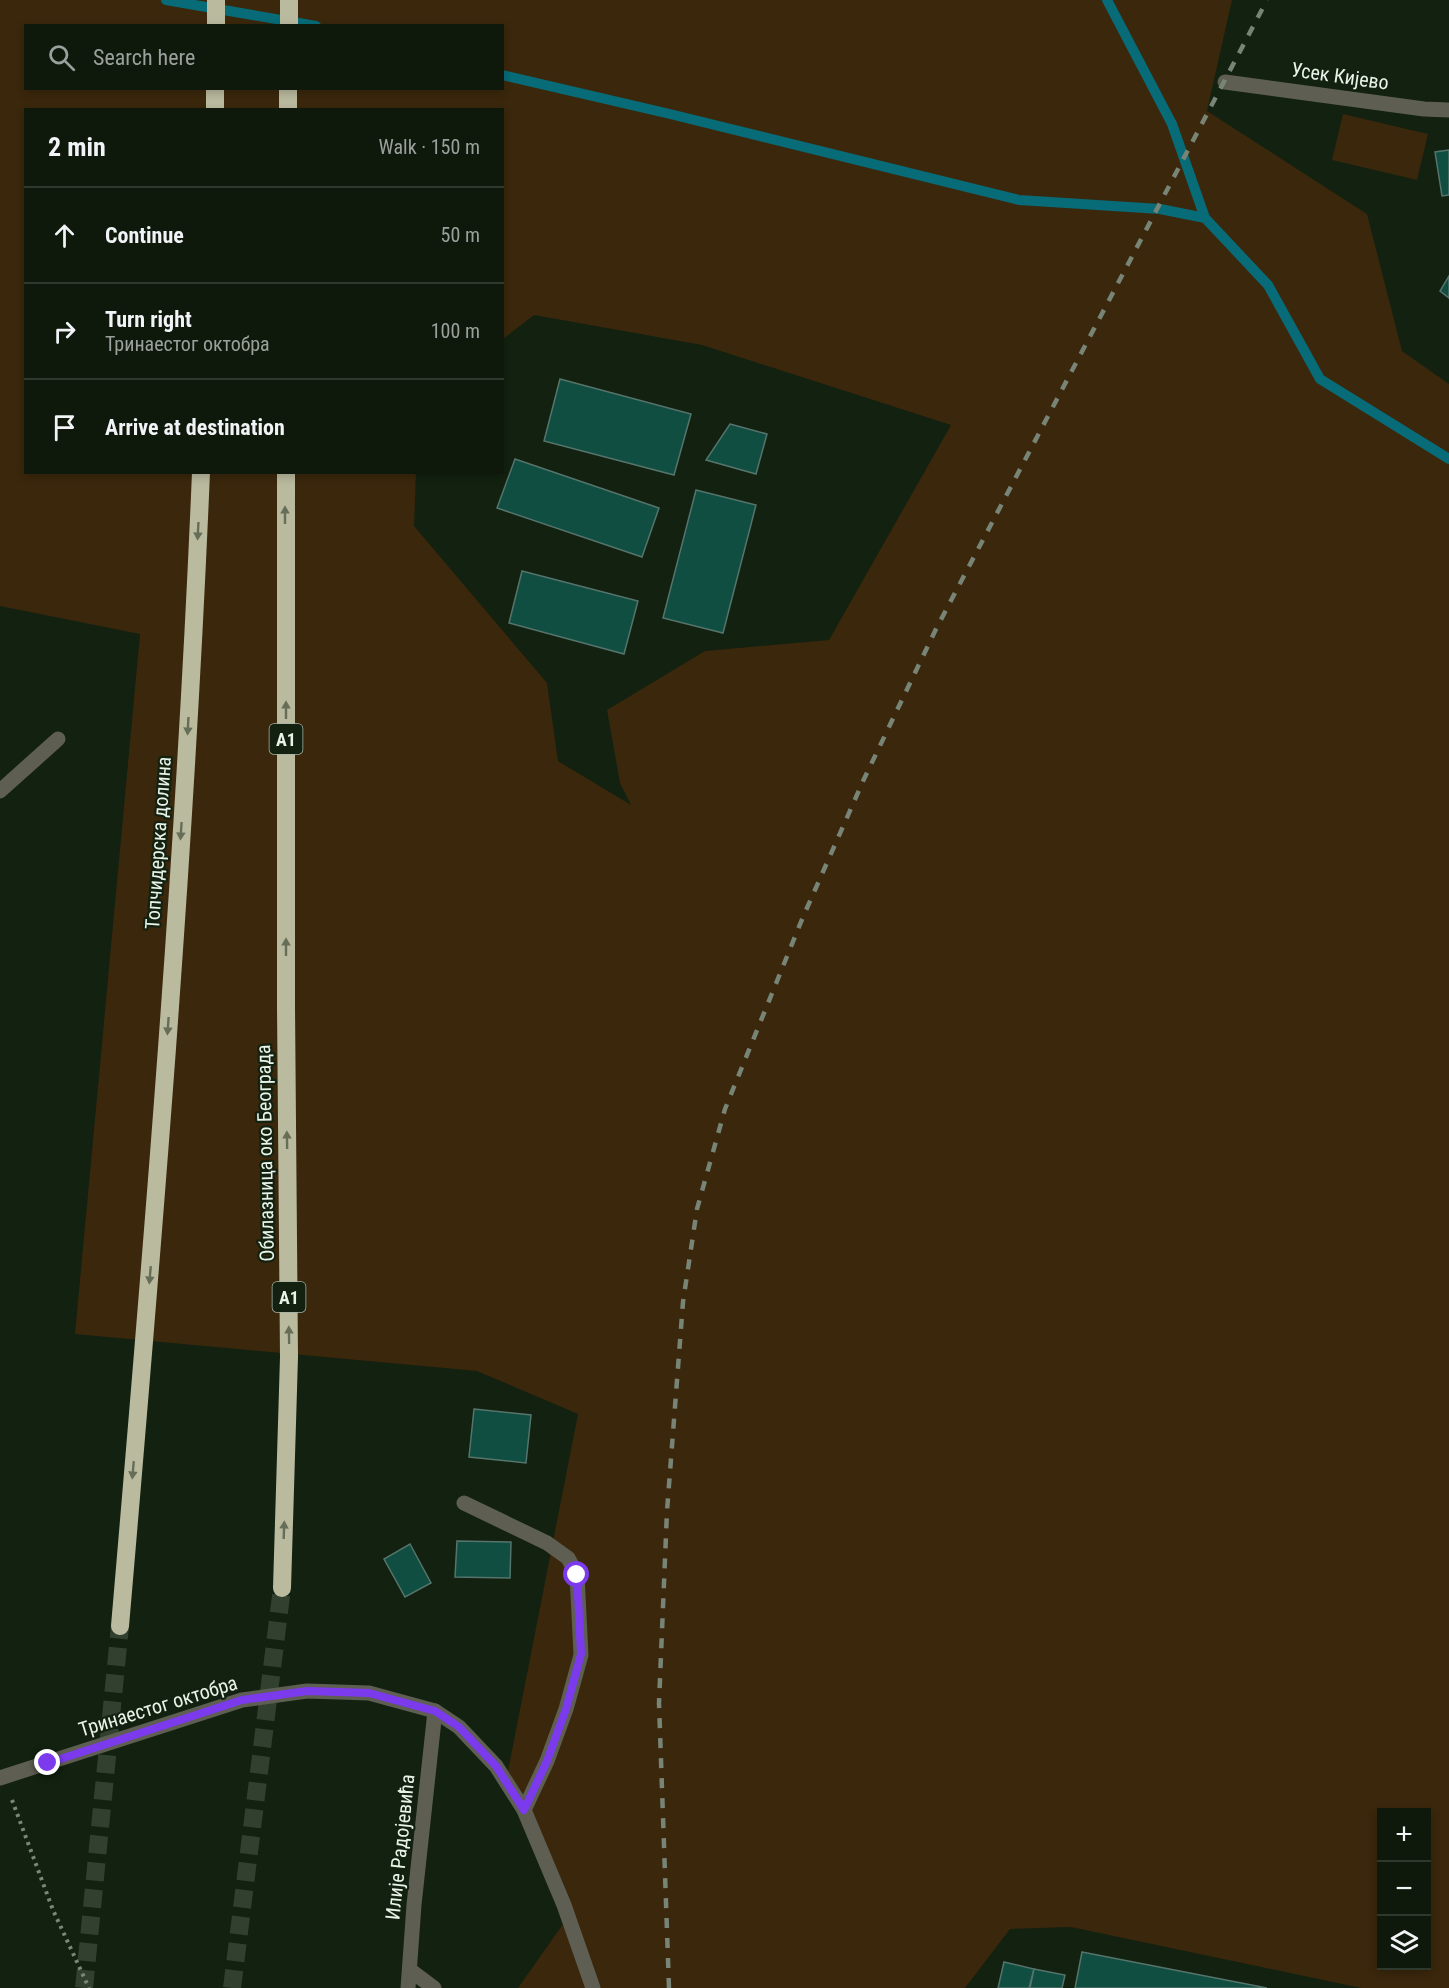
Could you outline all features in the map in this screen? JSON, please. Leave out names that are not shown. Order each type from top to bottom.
[{"type":"highway","points":[[216,0],[216,24]]},
{"type":"highway","points":[[289,24],[290,0]]},
{"type":"highway","points":[[215,108],[216,90]]},
{"type":"highway","points":[[288,90],[288,108]]},
{"type":"highway","name":"Топчидерска долина","points":[[120,1626],[155,1217],[186,761],[201,474]]},
{"type":"highway","name":"Обилазница око Београда","points":[[282,1588],[289,1357],[286,1006],[286,474]]},
{"type":"street","name":"Усек Кијево","points":[[1225,82],[1424,109],[1449,110]]},
{"type":"street","points":[[0,791],[58,739]]},
{"type":"street","points":[[464,1503],[548,1543],[568,1558],[577,1575],[581,1654],[566,1709],[547,1761],[524,1810]]},
{"type":"street","name":"Тринаестог октобра","points":[[2,1777],[242,1700],[307,1691],[369,1693],[435,1711],[459,1727],[496,1766],[524,1810],[564,1905],[593,1988]]},
{"type":"street","name":"Илије Радојевића","points":[[408,1988],[414,1905],[435,1711]]},
{"type":"street","points":[[410,1970],[434,1988]]},
{"type":"path","points":[[2,1777],[53,1910],[89,1988]]},
{"type":"shaded area","points":[[0,0],[1232,0],[1207,111],[1367,214],[1402,351],[1449,384],[1449,1988],[1361,1988],[1071,1927],[1010,1929],[965,1988],[518,1988],[568,1917],[506,1781],[578,1414],[477,1371],[75,1334],[140,634],[0,606]]},
{"type":"shaded area","points":[[1343,114],[1428,134],[1417,180],[1332,160]]},
{"type":"building","points":[[1449,150],[1449,195],[1442,196],[1435,152]]},
{"type":"building","points":[[1449,276],[1449,298],[1440,291]]},
{"type":"building","points":[[560,379],[691,414],[674,475],[544,441]]},
{"type":"building","points":[[730,424],[767,434],[756,474],[706,460]]},
{"type":"building","points":[[515,459],[659,508],[642,557],[497,508]]},
{"type":"building","points":[[696,490],[756,505],[723,633],[663,618]]},
{"type":"building","points":[[522,571],[638,601],[624,654],[509,623]]},
{"type":"building","points":[[474,1409],[531,1415],[526,1463],[469,1457]]},
{"type":"building","points":[[457,1541],[511,1542],[510,1578],[455,1577]]},
{"type":"building","points":[[410,1544],[431,1583],[405,1597],[384,1559]]},
{"type":"building","points":[[1082,1952],[1267,1988],[1075,1988]]},
{"type":"building","points":[[1004,1962],[1034,1969],[1029,1988],[998,1988]]},
{"type":"building","points":[[1034,1969],[1065,1975],[1062,1988],[1030,1988]]},
{"type":"waterway","points":[[166,0],[304,24]]},
{"type":"waterway","points":[[1107,0],[1172,124],[1205,218]]},
{"type":"waterway","points":[[504,75],[1019,200],[1160,209],[1205,218],[1268,285],[1320,379],[1449,459]]},
{"type":"tunnel","points":[[232,1988],[282,1588]]},
{"type":"tunnel","points":[[84,1988],[120,1626]]},
{"type":"railway","points":[[669,1988],[659,1703],[667,1511],[683,1302],[697,1209],[725,1109],[803,917],[864,779],[936,629],[1267,0]]},
{"type":"route","points":[[48,1763],[242,1700],[307,1691],[369,1693],[435,1711],[459,1727],[496,1766],[524,1810],[547,1761],[566,1709],[581,1654],[577,1575]]}]
